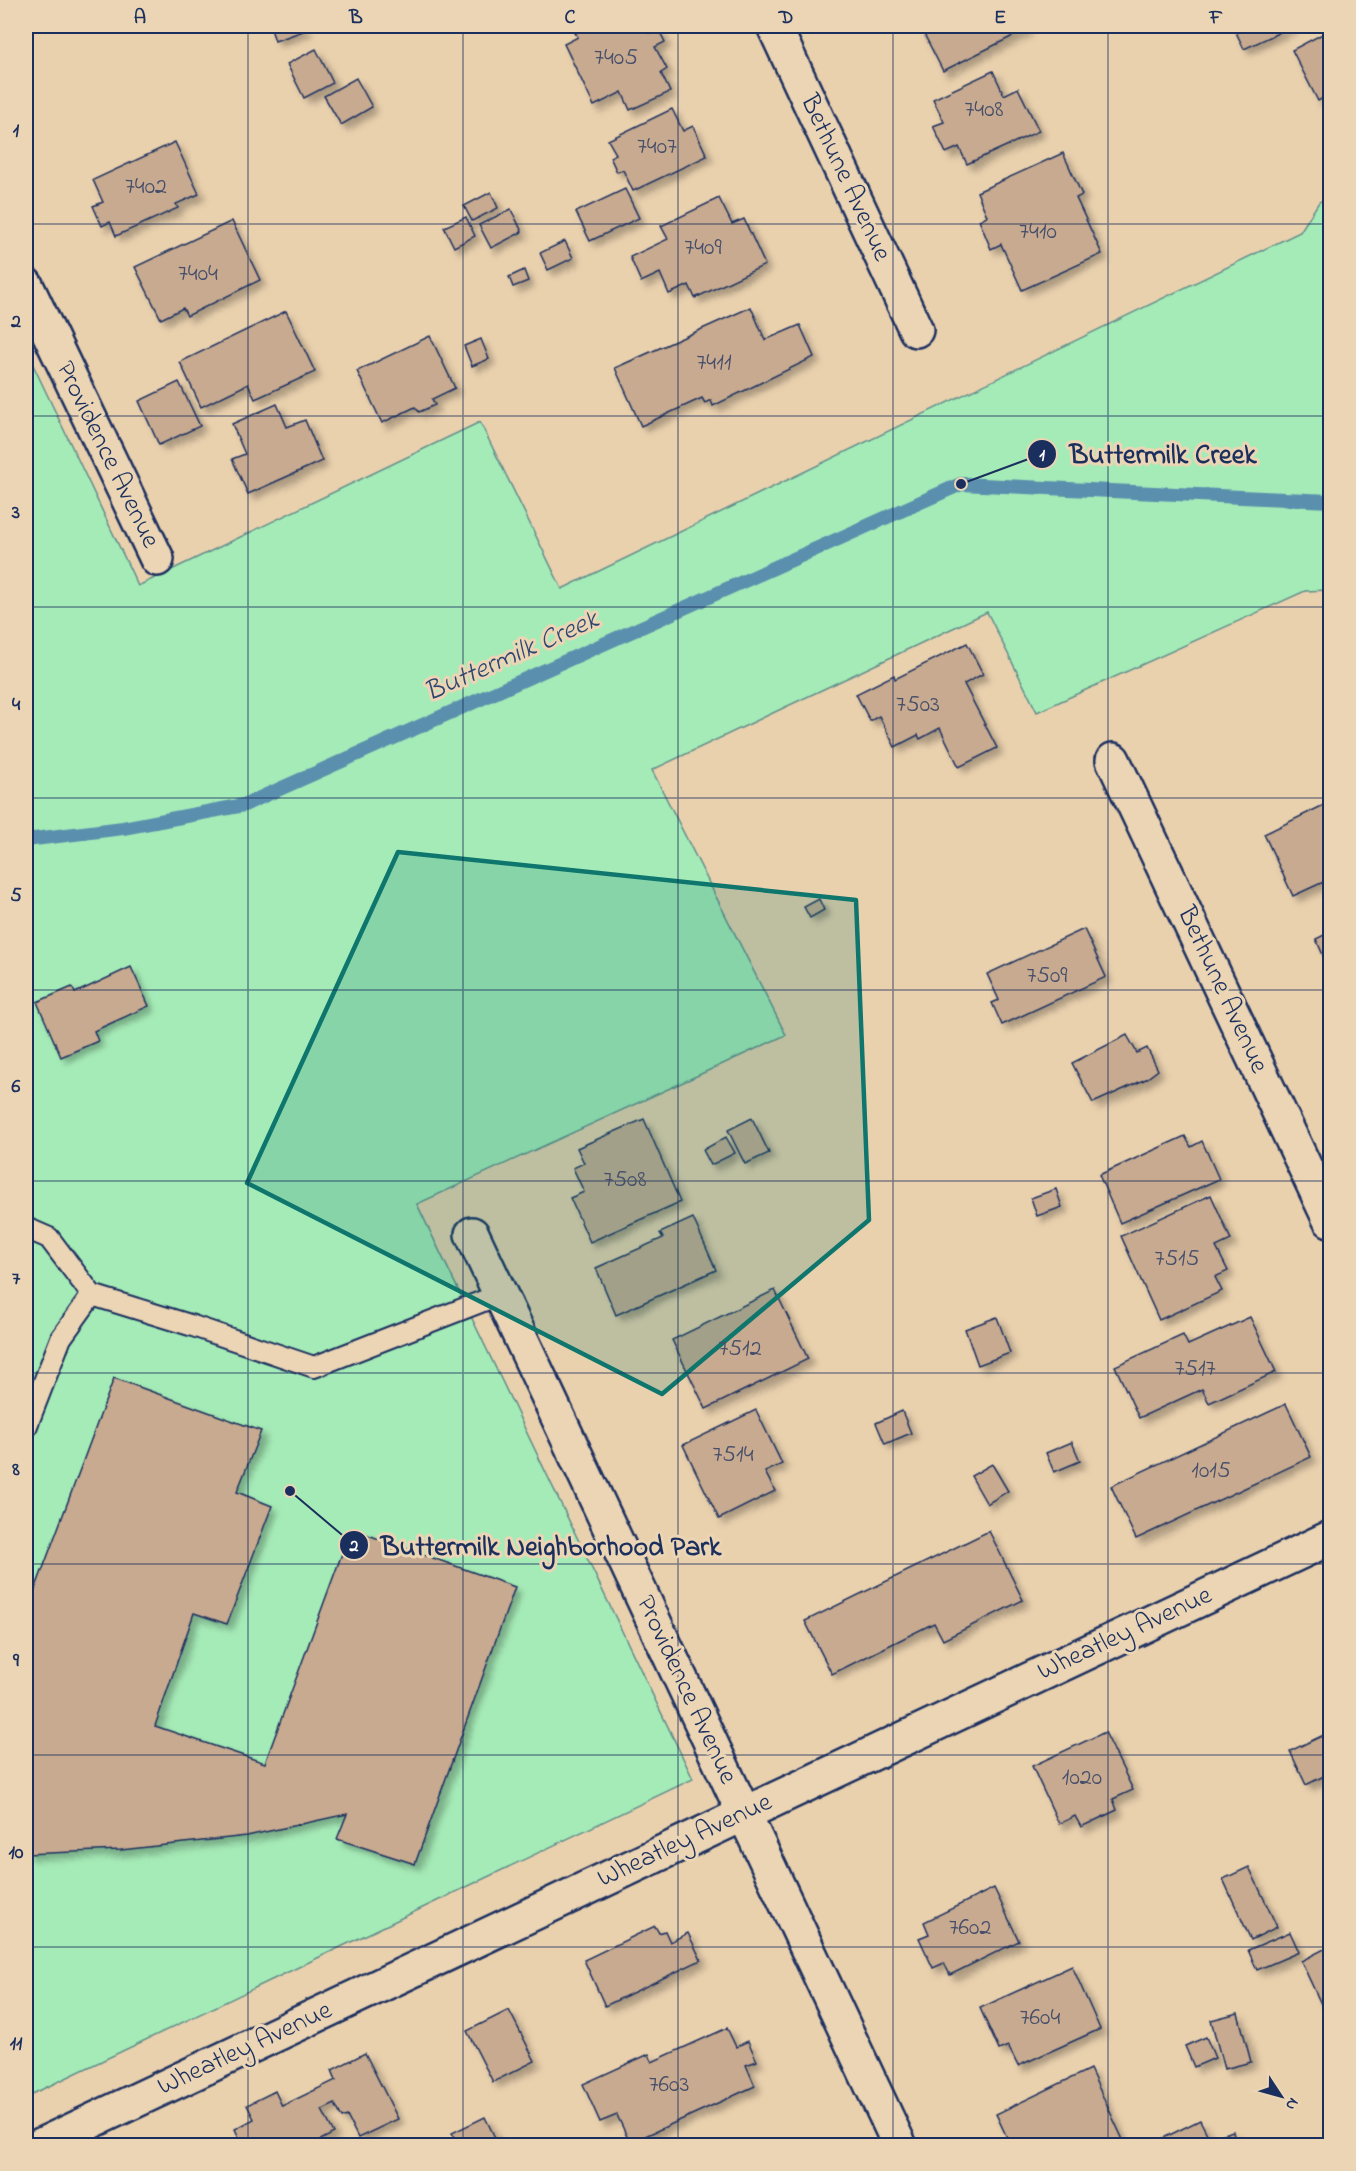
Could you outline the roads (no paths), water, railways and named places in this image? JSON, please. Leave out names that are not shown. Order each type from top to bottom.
[{"type":"street","name":"Bethune Avenue","points":[[774,26],[916,330]]},
{"type":"street","name":"Providence Avenue","points":[[26,285],[157,559]]},
{"type":"street","name":"Bethune Avenue","points":[[1113,760],[1330,1220]]},
{"type":"street","name":"Providence Avenue","points":[[472,1234],[900,2145]]},
{"type":"street","name":"Wheatley Avenue","points":[[39,2145],[743,1812],[1330,1538]]},
{"type":"lane","points":[[26,1228],[49,1238],[92,1295],[314,1367],[501,1294]]},
{"type":"lane","points":[[26,1428],[61,1338],[92,1295]]},
{"type":"waterway","name":"Buttermilk Creek","points":[[26,840],[123,828],[244,805],[961,484],[1330,501]]},
{"type":"place","name":"Buttermilk Creek","points":[[961,484]]},
{"type":"place","name":"Buttermilk Neighborhood Park","points":[[290,1491]]}]
